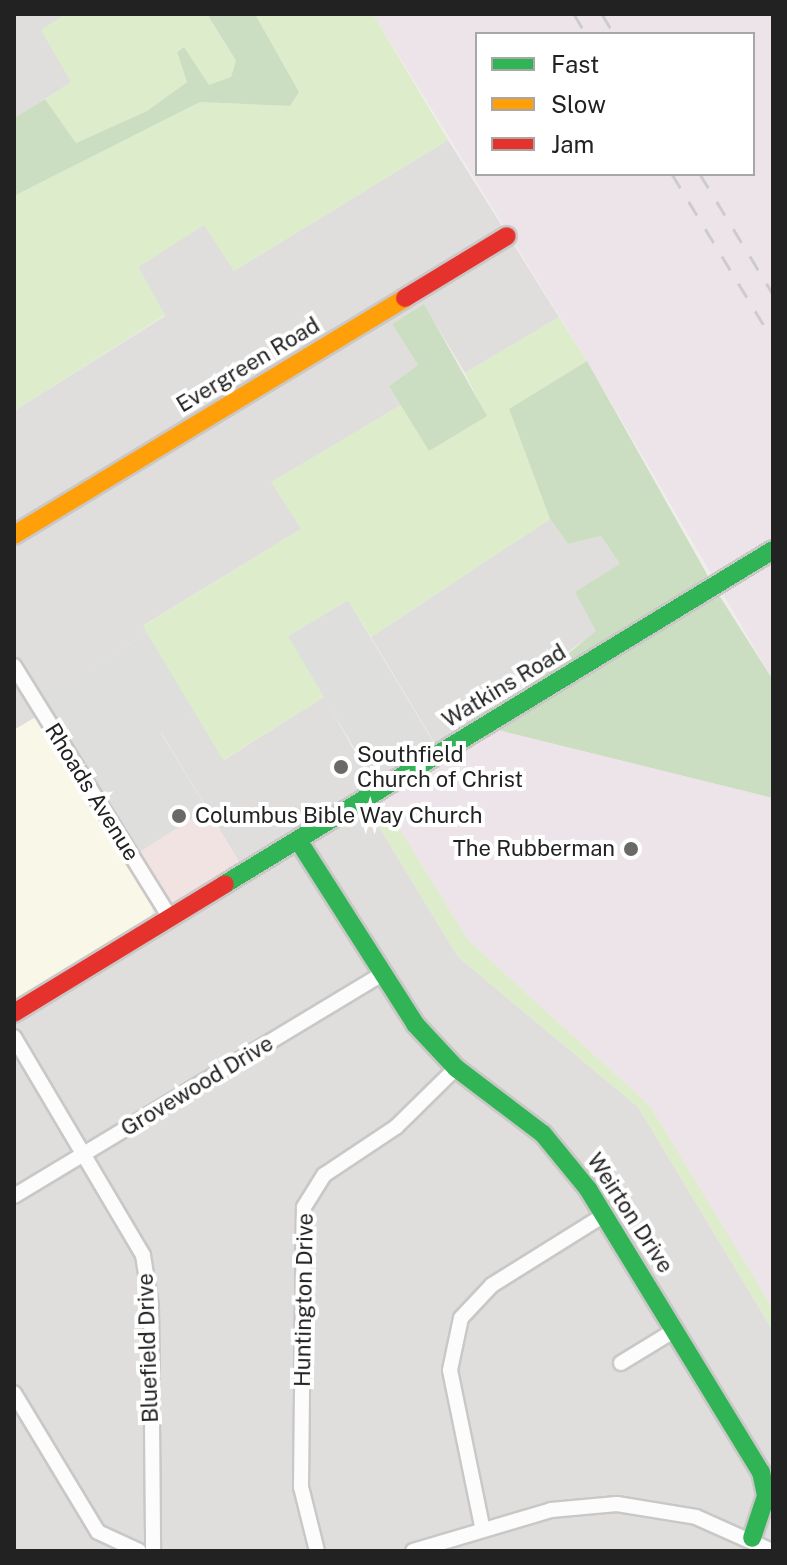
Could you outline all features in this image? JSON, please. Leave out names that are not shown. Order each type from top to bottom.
[{"type":"street","name":"Evergreen Road","points":[[14,535],[507,236]]},
{"type":"street","name":"Watkins Road","points":[[14,1013],[773,550]]},
{"type":"street","name":"Rhoads Avenue","points":[[14,666],[170,918]]},
{"type":"street","name":"Weirton Drive","points":[[298,840],[380,975],[456,1068],[543,1134],[604,1215],[761,1472],[766,1496],[752,1538]]},
{"type":"street","name":"Grovewood Drive","points":[[14,1196],[380,975]]},
{"type":"street","name":"Bluefield Drive","points":[[14,1037],[137,1242],[149,1283],[153,1551]]},
{"type":"street","name":"Huntington Drive","points":[[317,1551],[301,1487],[304,1207],[324,1175],[396,1127],[456,1068]]},
{"type":"street","points":[[482,1526],[450,1370],[461,1318],[492,1285],[604,1215]]},
{"type":"street","points":[[621,1363],[675,1330]]},
{"type":"street","points":[[14,1393],[98,1532],[139,1551]]},
{"type":"street","points":[[413,1551],[482,1526],[617,1504],[672,1511],[752,1538],[772,1551]]},
{"type":"shaded area","points":[[14,14],[66,14],[42,30],[72,82],[14,118]]},
{"type":"shaded area","points":[[373,14],[773,14],[773,680],[587,361]]},
{"type":"shaded area","points":[[448,140],[559,317],[465,373],[424,305],[392,324],[418,365],[389,386],[401,405],[272,482],[301,529],[144,625],[147,633],[33,704],[39,715],[14,730],[14,411],[165,316],[138,267],[205,224],[234,271]]},
{"type":"shaded area","points":[[550,519],[568,544],[601,536],[620,564],[597,631],[437,747],[371,637]]},
{"type":"shaded area","points":[[348,600],[437,747],[376,784],[287,637]]},
{"type":"shaded area","points":[[147,633],[196,710],[161,733],[207,809],[127,860],[32,704]]},
{"type":"shaded area","points":[[324,697],[384,804],[370,812],[458,957],[638,1107],[773,1331],[773,1551],[14,1551],[14,1004],[241,865],[161,732],[196,710],[224,760]]},
{"type":"shaded area","points":[[39,715],[153,904],[151,920],[14,1004],[14,730]]},
{"type":"shaded area","points":[[494,729],[773,798],[773,1309],[650,1106],[468,940],[380,798]]},
{"type":"shaded area","points":[[207,809],[241,866],[160,915],[126,858]]},
{"type":"green space","points":[[66,14],[207,14],[236,62],[231,77],[209,86],[184,47],[177,52],[187,82],[147,111],[76,143],[45,99],[71,82],[41,30]]},
{"type":"green space","points":[[207,14],[255,14],[299,92],[290,106],[200,102],[14,196],[14,118],[45,99],[76,143],[147,111],[187,82],[177,52],[184,47],[209,85],[231,77],[236,61]]},
{"type":"green space","points":[[255,14],[373,14],[448,140],[234,271],[204,225],[138,267],[165,315],[14,411],[14,196],[200,102],[290,106],[299,92]]},
{"type":"green space","points":[[424,304],[487,416],[429,451],[389,386],[418,365],[392,324]]},
{"type":"green space","points":[[559,317],[587,361],[509,409],[550,519],[371,637],[348,600],[288,636],[324,697],[223,760],[143,626],[301,529],[271,482],[401,405],[429,450],[486,416],[465,373]]},
{"type":"green space","points":[[587,361],[708,576],[521,692],[596,631],[575,592],[620,564],[601,536],[568,544],[550,519],[509,409]]},
{"type":"green space","points":[[719,595],[773,680],[773,798],[494,729]]},
{"type":"green space","points":[[384,804],[468,940],[650,1106],[773,1309],[773,1331],[638,1107],[458,957],[370,812]]},
{"type":"railway","points":[[574,14],[585,32]]},
{"type":"railway","points":[[602,14],[613,32]]},
{"type":"railway","points":[[673,176],[773,340]]},
{"type":"railway","points":[[701,176],[773,294]]},
{"type":"traffic: fast","points":[[225,884],[773,550]]},
{"type":"traffic: fast","points":[[298,840],[415,1024],[456,1068],[543,1134],[588,1189],[761,1472],[766,1496],[752,1538]]},
{"type":"traffic: slow","points":[[14,535],[405,298]]},
{"type":"traffic: jam","points":[[405,298],[507,236]]},
{"type":"traffic: jam","points":[[14,1013],[225,884]]},
{"type":"place","name":"Southfield Church of Christ","points":[[341,767]]},
{"type":"place","name":"Columbus Bible Way Church","points":[[179,816]]},
{"type":"place","name":"The Rubberman","points":[[631,849]]}]
